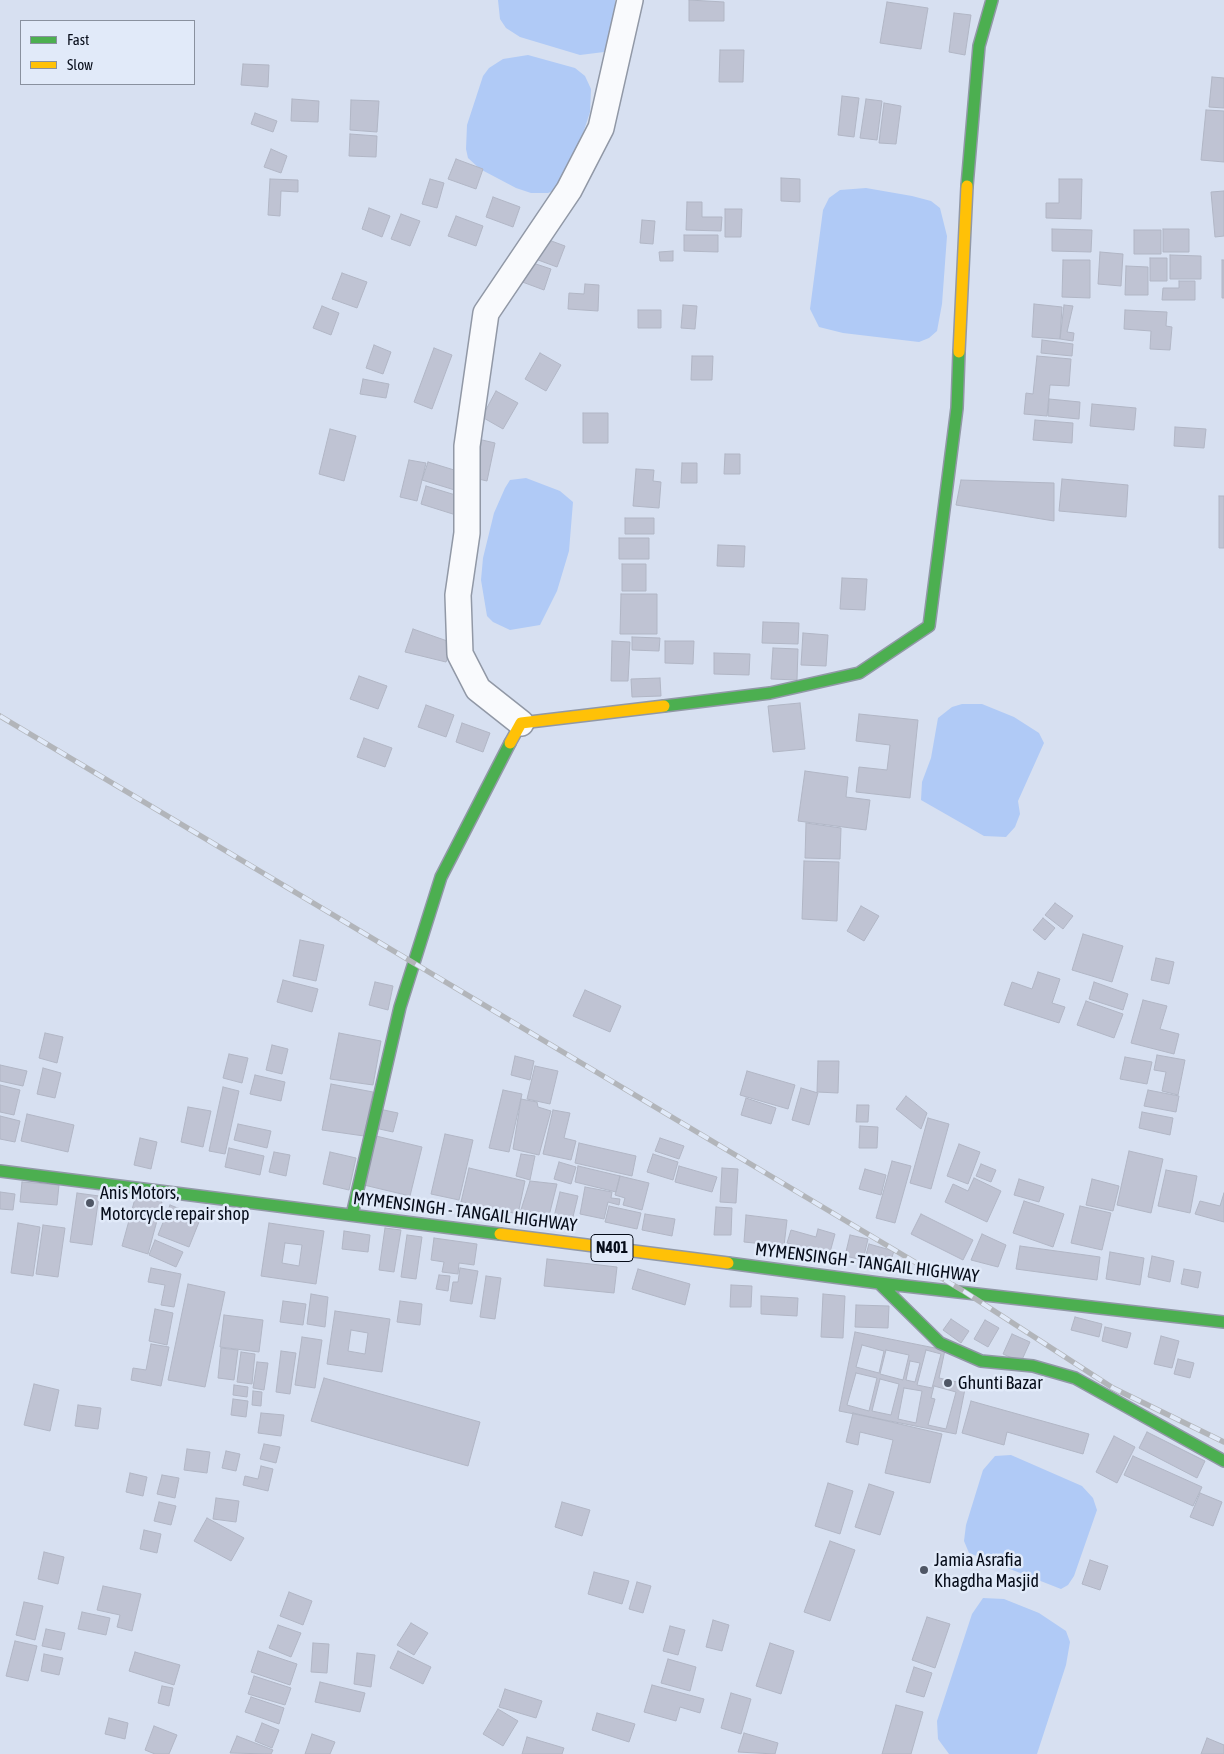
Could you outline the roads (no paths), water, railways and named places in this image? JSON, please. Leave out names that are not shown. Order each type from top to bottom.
[{"type":"main road","points":[[352,1215],[400,1007],[441,877],[521,723],[770,693],[860,673],[929,626],[957,408],[966,197],[979,46],[992,0]]},
{"type":"main road","name":"MYMENSINGH - TANGAIL HIGHWAY","points":[[0,1171],[879,1283],[1224,1322]]},
{"type":"main road","points":[[879,1283],[940,1343],[981,1361],[1033,1366],[1075,1378],[1224,1461]]},
{"type":"street","points":[[521,723],[478,689],[460,654],[458,595],[467,533],[467,446],[486,313],[569,190],[601,128],[630,0]]},
{"type":"water","points":[[498,0],[615,0],[616,17],[604,52],[580,55],[520,37],[506,28],[500,19]]},
{"type":"water","points":[[528,55],[575,68],[585,76],[591,89],[590,112],[570,173],[558,189],[548,193],[531,193],[516,188],[480,169],[468,158],[466,149],[467,125],[483,76],[489,68],[503,59]]},
{"type":"water","points":[[866,188],[931,201],[940,208],[947,236],[942,304],[937,331],[929,338],[919,342],[843,333],[819,327],[810,309],[823,210],[829,198],[840,190]]},
{"type":"water","points":[[526,478],[560,491],[573,502],[569,551],[557,591],[540,625],[510,630],[493,622],[487,616],[481,580],[483,558],[494,513],[505,488],[510,480]]},
{"type":"water","points":[[962,704],[982,704],[1014,717],[1039,733],[1044,743],[1018,801],[1020,814],[1015,827],[1006,837],[984,836],[921,800],[922,782],[931,758],[938,718],[952,707]]},
{"type":"water","points":[[1011,1455],[1082,1486],[1093,1498],[1097,1510],[1074,1576],[1068,1585],[1061,1589],[969,1553],[964,1541],[966,1525],[983,1470],[995,1456]]},
{"type":"water","points":[[983,1598],[1004,1599],[1039,1613],[1066,1631],[1070,1642],[1066,1665],[1037,1754],[949,1754],[938,1739],[937,1721],[972,1614]]},
{"type":"railway","points":[[0,716],[965,1292],[1113,1388],[1224,1442]]},
{"type":"place","name":"Anis Motors, Motorcycle repair shop","points":[[90,1203]]},
{"type":"place","name":"Ghunti Bazar","points":[[948,1383]]},
{"type":"place","name":"Jamia Asrafia Khagdha Masjid","points":[[924,1570]]}]
